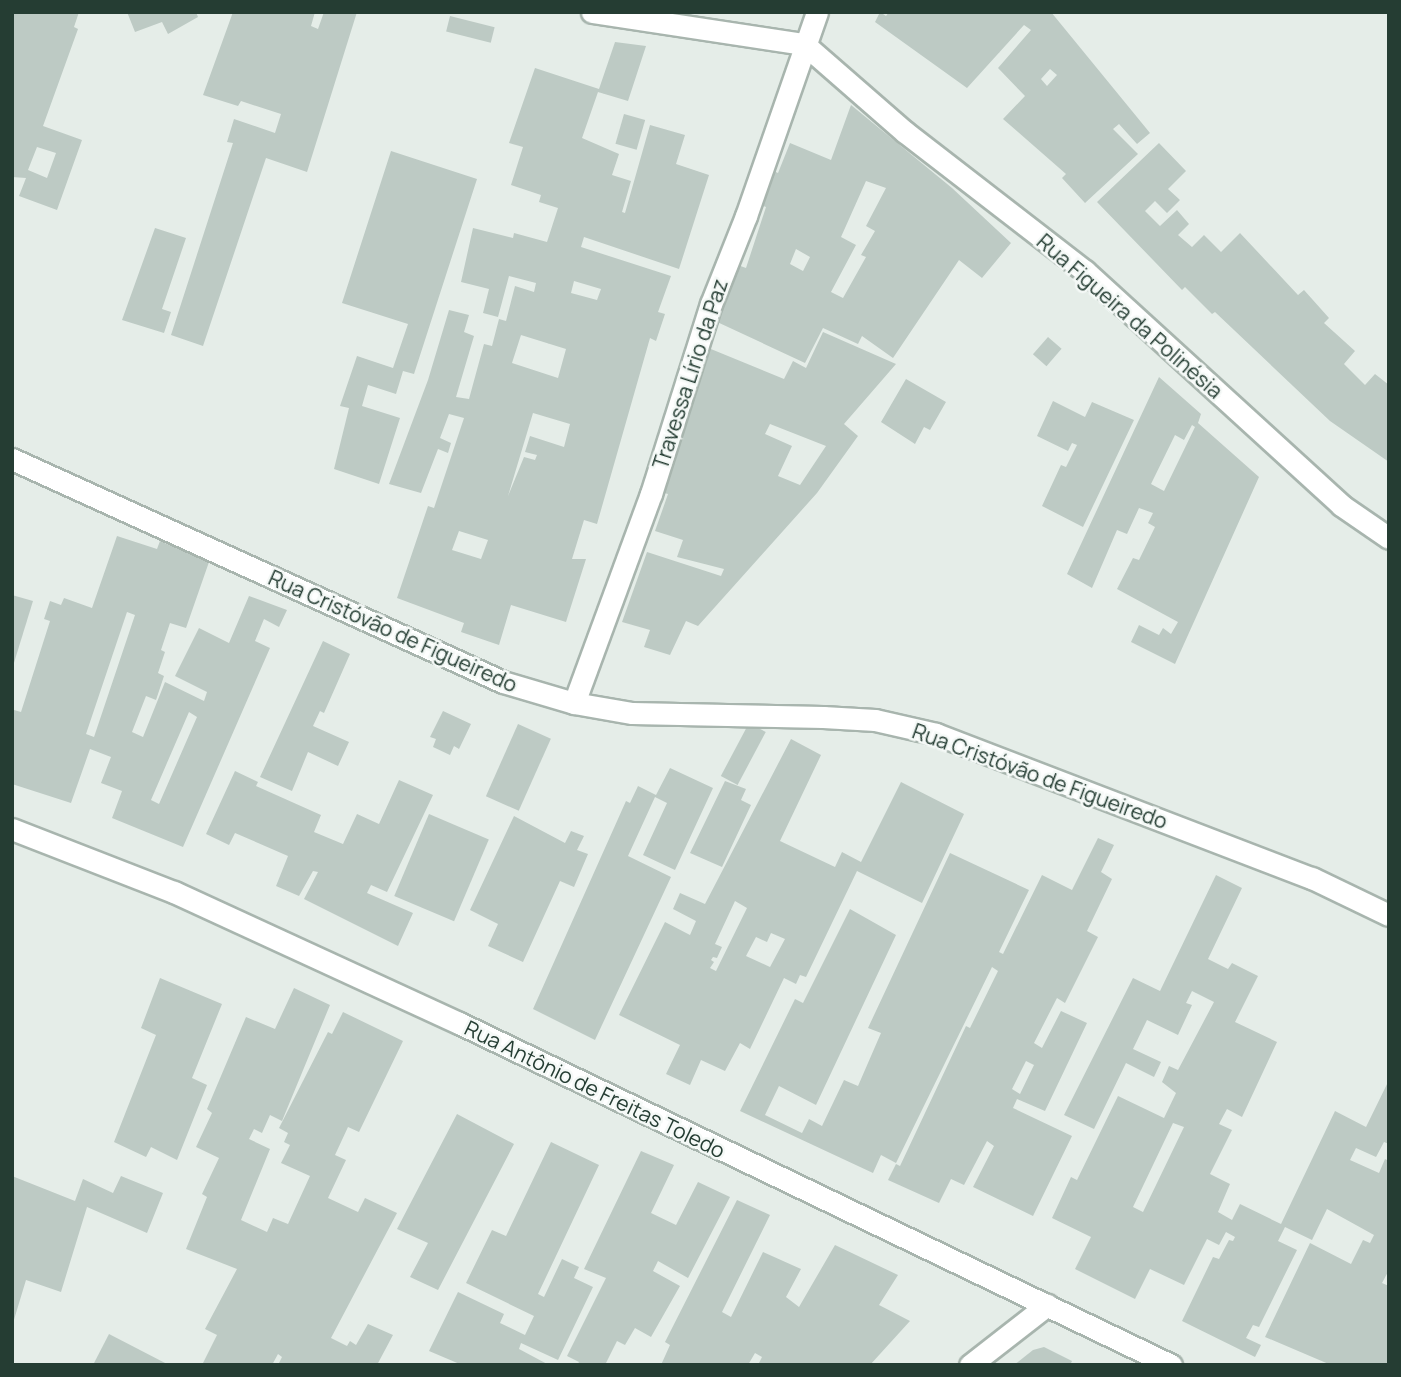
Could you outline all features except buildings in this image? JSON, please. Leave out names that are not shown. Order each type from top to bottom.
[{"type":"street","points":[[592,12],[804,44]]},
{"type":"street","name":"Travessa Lírio da Paz","points":[[575,703],[651,494],[711,304],[746,216],[817,12]]},
{"type":"street","name":"Rua Figueira da Polinésia","points":[[804,44],[905,132],[1085,271],[1341,505],[1389,538]]},
{"type":"street","name":"Rua Cristóvão de Figueiredo","points":[[12,459],[503,682],[575,703],[632,713],[875,720],[936,734],[1312,878],[1389,915]]},
{"type":"street","name":"Rua Antônio de Freitas Toledo","points":[[12,829],[186,898],[471,1029],[1171,1365]]},
{"type":"street","points":[[970,1365],[1047,1305]]}]
